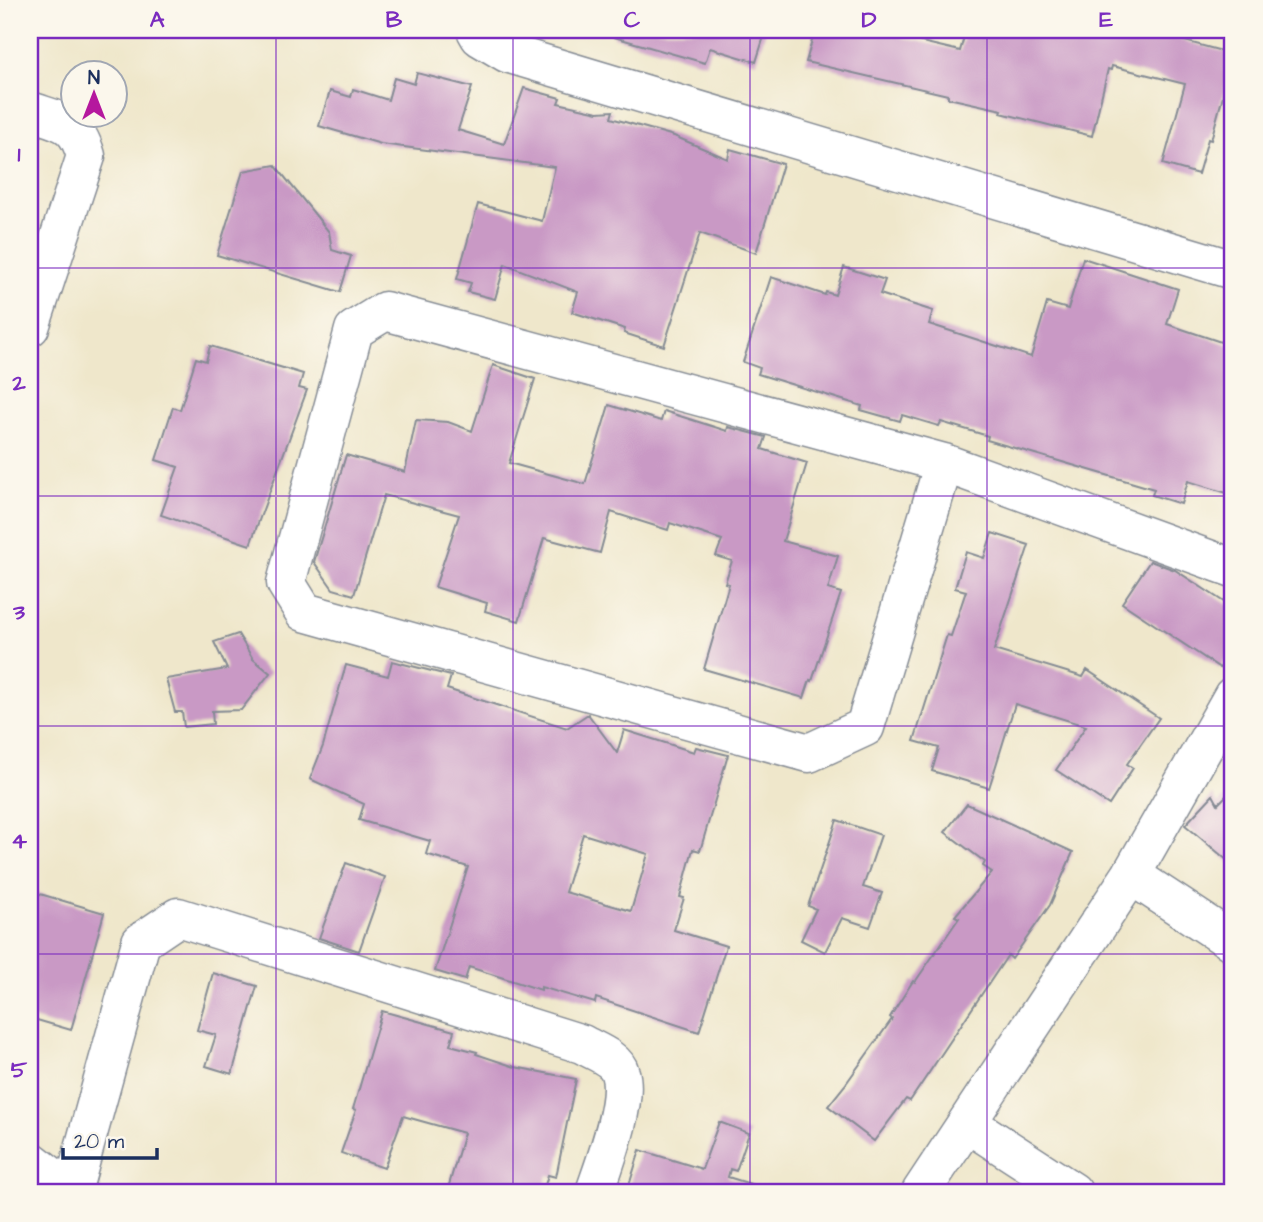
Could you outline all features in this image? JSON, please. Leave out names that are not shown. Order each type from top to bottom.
[{"type":"street","points":[[476,30],[480,37],[507,53],[1233,270]]},
{"type":"street","points":[[30,111],[64,122],[80,136],[86,156],[30,327]]},
{"type":"street","points":[[944,463],[865,727],[808,753],[304,612],[286,583],[354,330],[385,311],[944,463],[1233,568]]},
{"type":"street","points":[[921,1192],[1131,875],[1233,696]]},
{"type":"street","points":[[1131,875],[1233,942]]},
{"type":"street","points":[[30,1160],[72,1192],[141,942],[178,917],[582,1044],[608,1058],[620,1072],[622,1098],[594,1192]]},
{"type":"street","points":[[967,1123],[1073,1192]]},
{"type":"building","points":[[615,30],[766,30],[756,62],[710,48],[705,63],[614,37]]},
{"type":"building","points":[[815,30],[871,30],[960,51],[966,30],[1144,30],[1233,54],[1233,58],[1211,140],[1208,139],[1198,174],[1163,164],[1185,84],[1112,66],[1111,70],[1108,69],[1092,136],[1001,113],[1002,110],[948,98],[948,95],[806,62]]},
{"type":"building","points":[[417,73],[472,87],[458,130],[504,144],[524,88],[560,98],[558,103],[598,112],[613,111],[611,118],[674,136],[728,159],[730,149],[783,164],[756,253],[700,233],[664,346],[624,333],[625,329],[572,312],[578,292],[505,264],[495,299],[468,292],[471,283],[457,279],[478,204],[542,221],[555,167],[381,144],[319,126],[330,91],[351,97],[353,89],[388,100],[394,78],[414,84]]},
{"type":"building","points":[[275,165],[329,232],[332,250],[351,256],[340,292],[217,255],[243,171]]},
{"type":"building","points":[[1083,258],[1178,289],[1167,324],[1233,346],[1233,495],[1188,481],[1181,504],[1152,495],[1154,489],[987,440],[988,436],[941,422],[939,426],[902,415],[900,421],[861,410],[862,406],[758,374],[760,368],[743,362],[771,277],[825,295],[826,292],[835,295],[844,267],[885,280],[880,294],[933,311],[929,324],[1031,357],[1047,303],[1068,309]]},
{"type":"building","points":[[210,346],[303,374],[299,388],[307,390],[250,545],[161,515],[178,467],[156,460],[173,407],[180,410],[196,358],[206,361]]},
{"type":"building","points":[[493,365],[535,379],[509,463],[585,484],[609,405],[661,421],[664,411],[727,431],[728,427],[766,437],[762,449],[807,463],[783,541],[838,556],[828,589],[841,593],[804,698],[704,669],[729,584],[725,583],[732,561],[716,556],[722,540],[670,523],[668,530],[611,512],[600,553],[544,538],[519,621],[485,611],[487,603],[435,587],[459,515],[384,495],[354,595],[333,589],[314,562],[346,455],[405,472],[416,420],[448,422],[472,431]]},
{"type":"building","points":[[992,533],[1029,545],[994,650],[1083,677],[1087,670],[1159,718],[1127,764],[1133,768],[1109,805],[1056,770],[1086,726],[1015,704],[989,788],[932,771],[939,748],[914,741],[947,635],[951,636],[966,591],[955,588],[966,552],[984,558]]},
{"type":"building","points":[[1150,561],[1175,570],[1233,608],[1233,648],[1220,668],[1122,603]]},
{"type":"building","points":[[238,634],[253,659],[270,673],[241,710],[212,711],[213,724],[184,727],[182,712],[175,712],[166,679],[227,669],[214,642]]},
{"type":"building","points":[[392,661],[451,676],[447,689],[567,728],[588,714],[617,753],[624,730],[694,752],[696,747],[728,755],[700,851],[693,849],[680,897],[684,898],[674,930],[726,946],[699,1032],[596,998],[595,1003],[541,987],[541,990],[469,967],[465,980],[435,971],[468,867],[426,854],[430,841],[359,820],[364,804],[310,779],[323,746],[346,665],[388,676]],"holes":[[[583,834],[648,854],[631,911],[565,892]]]},
{"type":"building","points":[[1233,789],[1233,865],[1185,825],[1213,795],[1218,804]]},
{"type":"building","points":[[967,804],[1073,852],[1050,905],[1012,959],[1008,955],[910,1101],[906,1099],[874,1141],[828,1106],[892,1019],[890,1017],[913,981],[915,982],[959,918],[955,916],[992,872],[983,866],[985,862],[945,832]]},
{"type":"building","points":[[837,820],[881,835],[863,887],[882,893],[870,927],[842,918],[825,952],[801,940],[816,909],[808,906]]},
{"type":"building","points":[[346,863],[385,877],[359,951],[319,938]]},
{"type":"building","points":[[30,891],[104,913],[71,1030],[30,1018]]},
{"type":"building","points":[[213,973],[257,986],[232,1074],[206,1066],[216,1035],[197,1030]]},
{"type":"building","points":[[382,1011],[454,1031],[450,1045],[515,1067],[576,1079],[556,1177],[548,1175],[543,1192],[447,1192],[464,1133],[403,1116],[384,1168],[341,1153],[356,1110],[353,1109]]},
{"type":"building","points":[[719,1122],[749,1133],[736,1171],[730,1169],[728,1177],[757,1186],[756,1192],[627,1192],[640,1150],[702,1169]]}]
